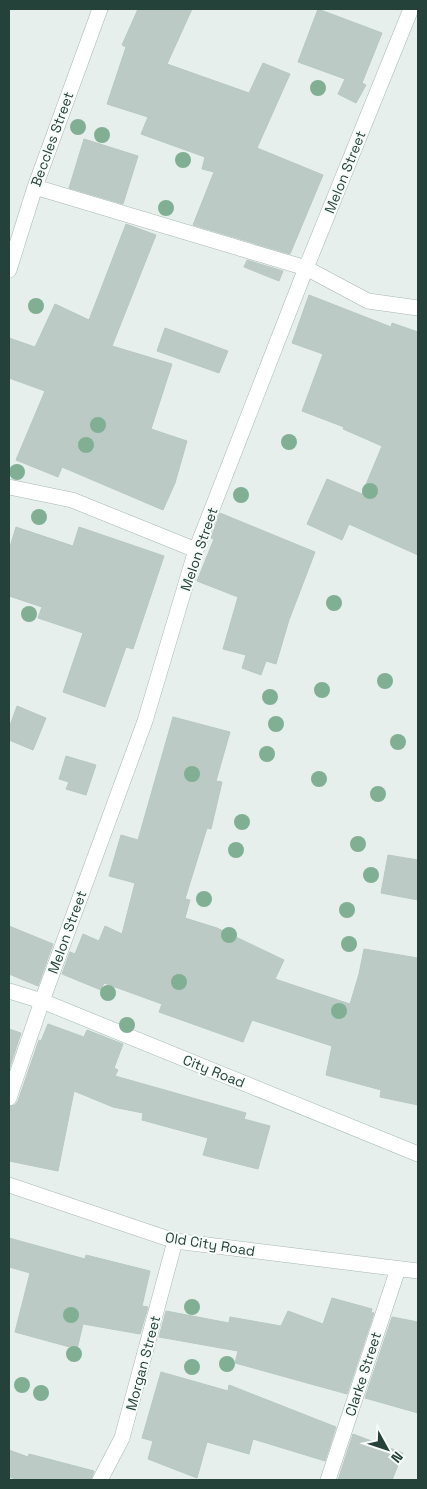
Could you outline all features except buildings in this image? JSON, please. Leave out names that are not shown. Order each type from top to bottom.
[{"type":"street","name":"Beccles Street","points":[[9,270],[35,186],[100,9]]},
{"type":"street","name":"Melon Street","points":[[9,1098],[42,1001],[145,721],[196,550],[306,268],[411,9]]},
{"type":"street","points":[[35,186],[306,268],[368,300],[418,308]]},
{"type":"street","points":[[9,487],[72,500],[196,550]]},
{"type":"street","name":"City Road","points":[[9,991],[42,1001],[418,1154]]},
{"type":"street","name":"Old City Road","points":[[9,1185],[175,1241],[418,1271]]},
{"type":"street","name":"Morgan Street","points":[[100,1480],[122,1438],[175,1241]]},
{"type":"street","name":"Clarke Street","points":[[328,1480],[398,1269]]}]
